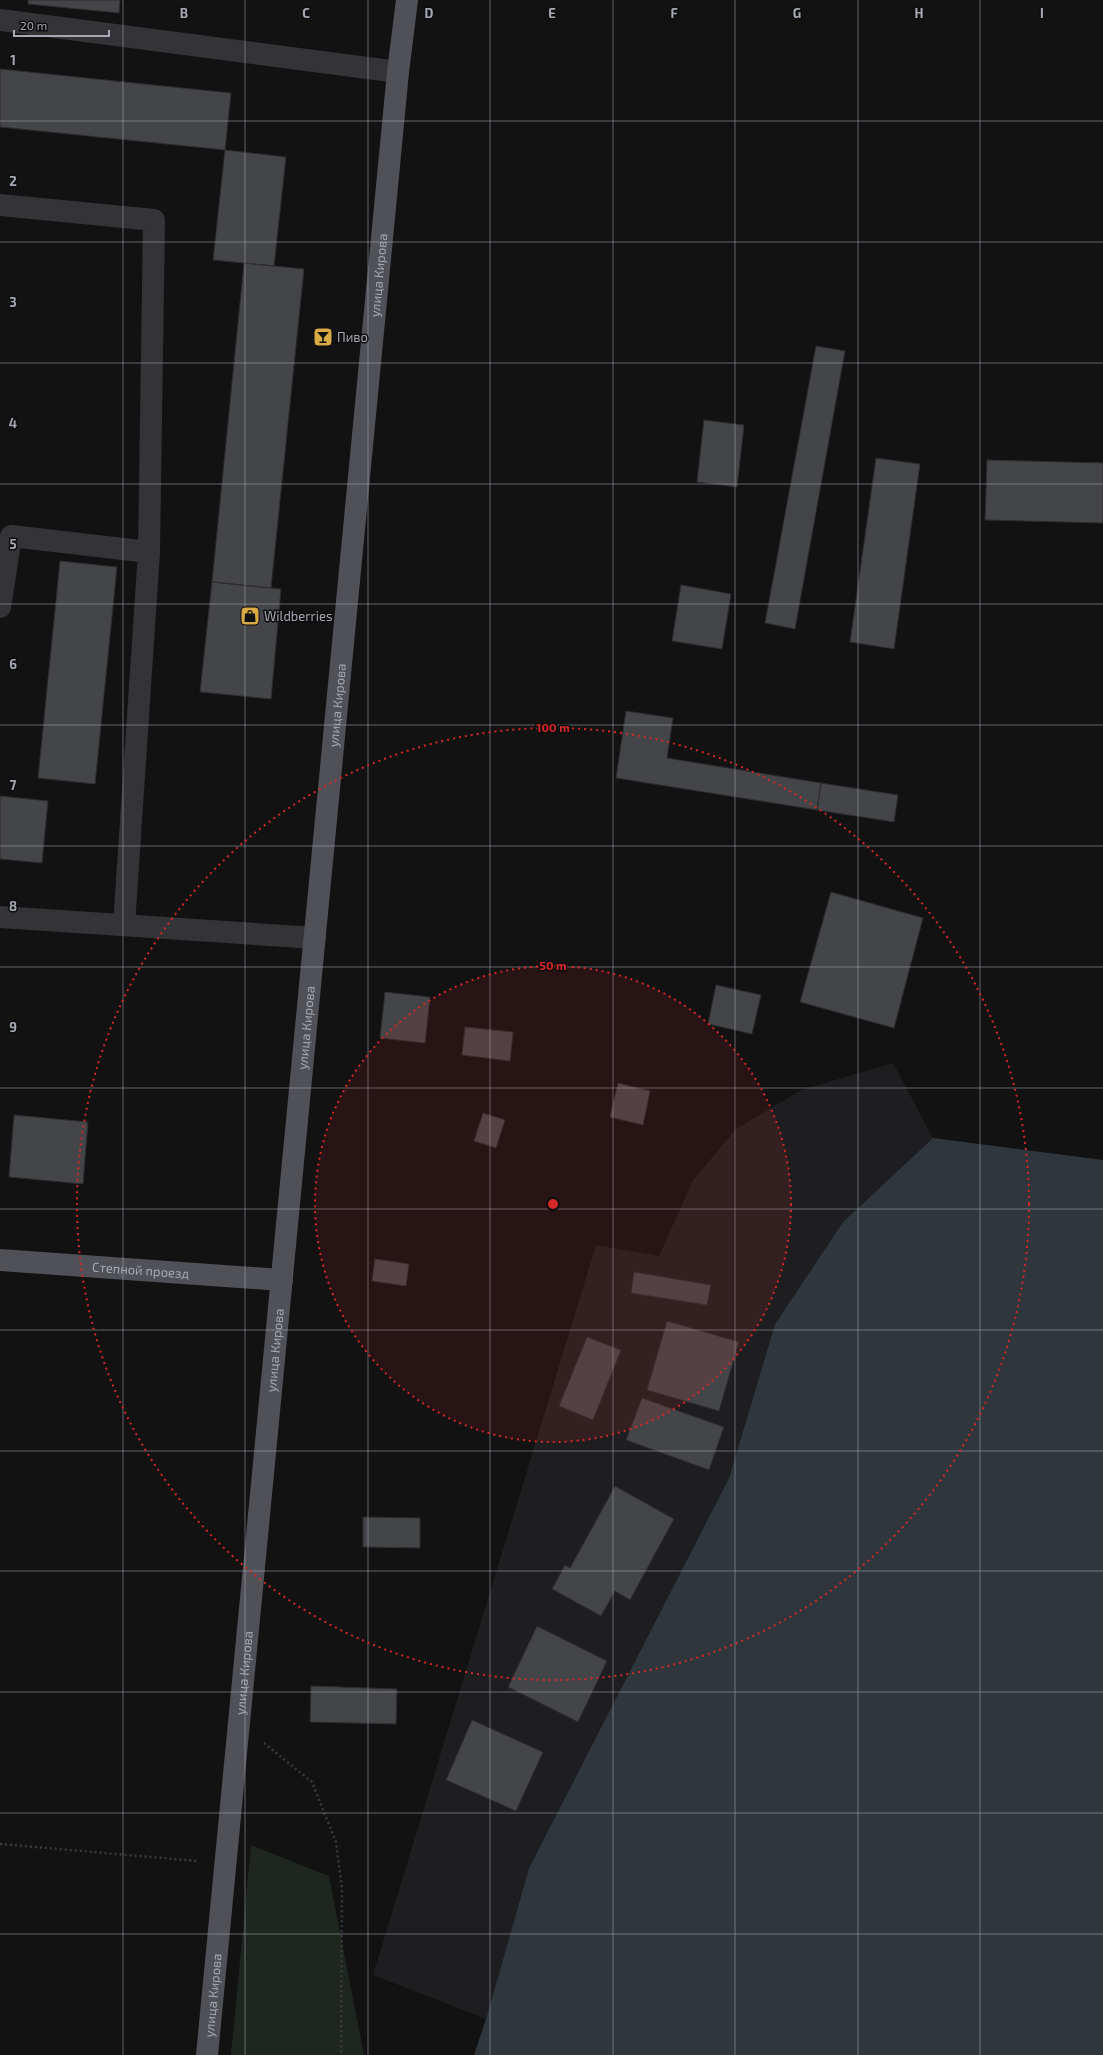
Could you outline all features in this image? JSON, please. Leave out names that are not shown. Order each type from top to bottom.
[{"type":"main road","name":"улица Кирова","points":[[207,2055],[398,72],[407,0]]},
{"type":"main road","name":"Степной проезд","points":[[0,1260],[282,1280]]},
{"type":"lane","points":[[0,20],[398,72]]},
{"type":"lane","points":[[0,205],[154,220],[149,552],[124,925]]},
{"type":"lane","points":[[0,607],[11,536],[149,552]]},
{"type":"lane","points":[[0,917],[315,938]]},
{"type":"path","points":[[239,1722],[312,1782],[336,1842],[342,1889],[341,2055]]},
{"type":"path","points":[[0,1844],[226,1864]]},
{"type":"shaded area","points":[[893,1063],[933,1138],[843,1222],[775,1324],[729,1478],[529,1868],[486,2019],[373,1975],[596,1245],[659,1256],[693,1180],[736,1129],[801,1090]]},
{"type":"shaded area","points":[[933,1138],[1103,1160],[1103,2055],[474,2055],[486,2019],[529,1868],[729,1478],[775,1324],[843,1222]]},
{"type":"shaded area","points":[[251,1845],[329,1876],[364,2055],[231,2055]]},
{"type":"building","points":[[28,0],[120,0],[119,13],[28,4]]},
{"type":"building","points":[[0,69],[231,93],[225,150],[0,127]]},
{"type":"building","points":[[225,150],[286,157],[274,266],[213,260]]},
{"type":"building","points":[[244,263],[304,269],[271,588],[212,582]]},
{"type":"building","points":[[816,346],[845,351],[795,629],[765,623]]},
{"type":"building","points":[[704,420],[744,425],[737,487],[697,482]]},
{"type":"building","points":[[876,458],[920,464],[894,649],[850,642]]},
{"type":"building","points":[[987,460],[1103,463],[1103,523],[985,520]]},
{"type":"building","points":[[60,561],[117,567],[95,784],[38,778]]},
{"type":"building","points":[[212,582],[281,589],[271,699],[200,692]]},
{"type":"building","points":[[681,585],[731,594],[722,649],[672,641]]},
{"type":"building","points":[[626,711],[673,718],[667,758],[821,783],[817,810],[616,778]]},
{"type":"building","points":[[821,783],[898,795],[894,822],[817,810]]},
{"type":"building","points":[[0,796],[48,801],[42,863],[0,859]]},
{"type":"building","points":[[831,892],[923,918],[894,1028],[800,1002]]},
{"type":"building","points":[[716,985],[761,995],[752,1034],[708,1024]]},
{"type":"building","points":[[385,992],[430,997],[425,1043],[380,1038]]},
{"type":"building","points":[[465,1027],[513,1032],[510,1061],[462,1055]]},
{"type":"building","points":[[618,1083],[650,1091],[643,1125],[610,1117]]},
{"type":"building","points":[[483,1113],[505,1120],[496,1148],[474,1141]]},
{"type":"building","points":[[14,1115],[88,1122],[83,1184],[9,1177]]},
{"type":"building","points":[[375,1259],[409,1264],[406,1286],[372,1281]]},
{"type":"building","points":[[634,1272],[711,1285],[707,1305],[631,1293]]},
{"type":"building","points":[[667,1321],[739,1342],[719,1411],[647,1390]]},
{"type":"building","points":[[587,1337],[621,1350],[593,1420],[559,1406]]},
{"type":"building","points":[[642,1398],[724,1427],[709,1470],[626,1440]]},
{"type":"building","points":[[615,1486],[674,1519],[630,1600],[615,1591],[601,1616],[552,1589],[565,1565],[570,1568]]},
{"type":"building","points":[[363,1517],[420,1518],[420,1548],[363,1547]]},
{"type":"building","points":[[537,1626],[607,1661],[578,1722],[508,1687]]},
{"type":"building","points":[[311,1686],[397,1689],[396,1724],[310,1722]]},
{"type":"building","points":[[472,1720],[543,1752],[516,1811],[446,1780]]},
{"type":"place","name":"Пиво","points":[[323,337]]},
{"type":"place","name":"Wildberries","points":[[250,616]]}]
